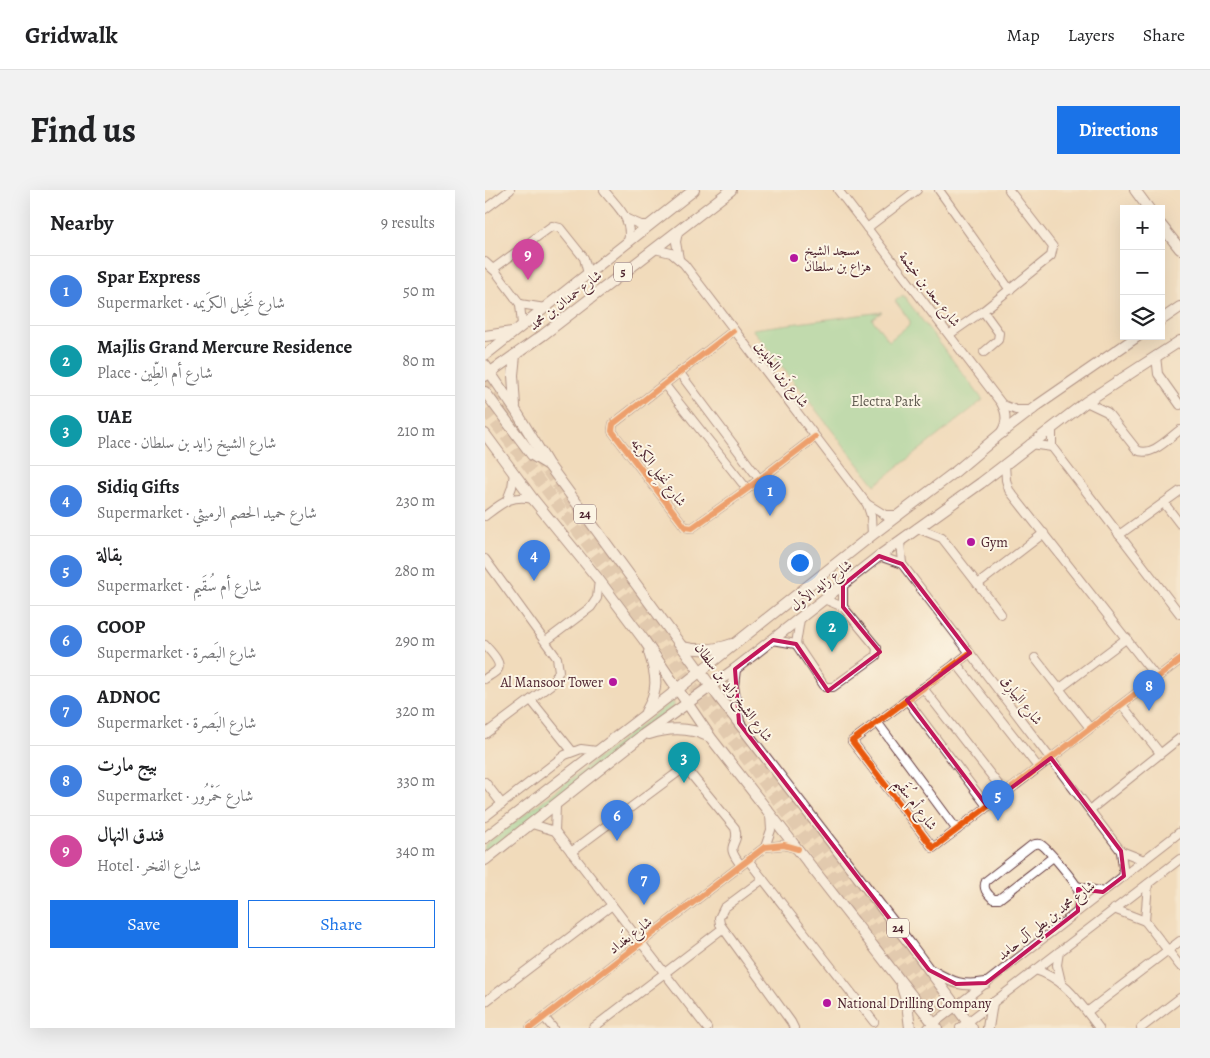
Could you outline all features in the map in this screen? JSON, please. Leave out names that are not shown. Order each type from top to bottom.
[{"type":"main road","name":"شارع حمدان بن محمد","points":[[485,355],[694,190]]},
{"type":"main road","name":"شارع حمدان بن محمد","points":[[487,371],[515,355],[731,190]]},
{"type":"main road","points":[[1135,190],[1146,205]]},
{"type":"main road","points":[[1165,230],[1180,249]]},
{"type":"main road","points":[[1165,317],[1180,307]]},
{"type":"main road","points":[[485,336],[519,328]]},
{"type":"main road","name":"شارع زايد الأول","points":[[485,838],[955,472],[999,435],[1132,340]]},
{"type":"main road","name":"شارع زايد الأول","points":[[485,860],[643,736],[773,640],[879,556],[1086,402],[1180,341]]},
{"type":"main road","points":[[515,355],[513,384],[516,411]]},
{"type":"main road","name":"شارع الشيخ زايد بن سلطان","points":[[487,371],[516,411],[548,464],[739,723],[929,970],[967,1026]]},
{"type":"main road","points":[[485,392],[532,455],[548,464]]},
{"type":"main road","name":"24","points":[[487,437],[533,499],[599,580],[644,640],[711,738],[901,982],[933,1027]]},
{"type":"main road","points":[[683,647],[699,650],[715,649],[741,638]]},
{"type":"main road","points":[[644,640],[652,662],[656,688],[651,704],[644,715]]},
{"type":"main road","points":[[735,669],[733,686],[739,723]]},
{"type":"main road","points":[[643,736],[665,730],[685,728],[711,738]]},
{"type":"main road","points":[[929,970],[956,984],[986,983]]},
{"type":"main road","points":[[901,982],[907,1003],[910,1028]]},
{"type":"main road","points":[[988,1028],[992,1003]]},
{"type":"street","points":[[485,208],[509,190]]},
{"type":"street","points":[[604,190],[627,219],[641,225],[650,225]]},
{"type":"street","name":"شارع سعد بن خيثمة","points":[[837,190],[950,334],[1001,403]]},
{"type":"street","points":[[867,228],[917,190]]},
{"type":"street","points":[[939,190],[1009,290]]},
{"type":"street","points":[[950,334],[983,311],[1051,256],[1053,247],[1009,190]]},
{"type":"street","points":[[627,219],[628,242]]},
{"type":"street","points":[[493,269],[552,226],[560,228],[584,258],[588,274]]},
{"type":"street","points":[[677,232],[676,242],[679,259]]},
{"type":"street","name":"شارع زَين العَابِدين","points":[[655,249],[671,252],[679,259],[867,504],[871,516],[872,535]]},
{"type":"street","points":[[584,258],[600,265]]},
{"type":"street","points":[[485,262],[493,269],[521,304],[545,308]]},
{"type":"street","points":[[519,328],[521,304]]},
{"type":"street","points":[[983,311],[999,333],[998,340],[984,352]]},
{"type":"street","name":"شارع نَخِيل الكرَيمه","points":[[733,331],[613,424],[612,430],[685,527],[692,528],[760,480],[815,437]]},
{"type":"street","points":[[1156,356],[1158,374],[1180,405]]},
{"type":"street","points":[[679,372],[760,480]]},
{"type":"street","points":[[664,384],[747,489]]},
{"type":"street","points":[[1086,402],[1107,412],[1137,450],[1142,452],[1150,452],[1180,430]]},
{"type":"street","points":[[1001,403],[1017,410],[1033,410]]},
{"type":"street","points":[[999,435],[1006,417],[1001,403]]},
{"type":"street","points":[[1052,428],[1052,447],[1180,614]]},
{"type":"street","points":[[1030,444],[1052,447]]},
{"type":"street","points":[[1005,464],[1009,490],[1157,678]]},
{"type":"street","points":[[507,500],[512,487],[513,473]]},
{"type":"street","points":[[1119,535],[1180,491]]},
{"type":"street","points":[[485,516],[507,500],[520,497],[533,499]]},
{"type":"street","points":[[1163,503],[1180,524]]},
{"type":"street","name":"شارع زَين العَابِدين","points":[[867,504],[885,515],[899,515]]},
{"type":"street","points":[[917,528],[942,538],[1001,614]]},
{"type":"street","points":[[978,584],[1043,533]]},
{"type":"street","points":[[879,556],[902,564],[901,541]]},
{"type":"street","points":[[485,559],[546,641],[557,658],[559,671],[553,683],[485,734]]},
{"type":"street","name":"شارع البَيارِق","points":[[902,564],[1121,851],[1125,876]]},
{"type":"street","points":[[485,576],[493,570]]},
{"type":"street","points":[[546,641],[591,607],[599,593],[599,580]]},
{"type":"street","points":[[843,585],[843,607]]},
{"type":"street","points":[[800,619],[796,644],[825,687],[833,687],[876,656],[877,648],[843,607],[824,600]]},
{"type":"street","points":[[1059,689],[1127,638]]},
{"type":"street","points":[[773,640],[796,644]]},
{"type":"street","points":[[485,644],[496,659],[498,669],[485,679]]},
{"type":"street","name":"شارع أم سُقَيم","points":[[970,652],[852,741],[933,848],[1180,660]]},
{"type":"street","points":[[1035,658],[1090,728]]},
{"type":"street","points":[[956,662],[1038,767]]},
{"type":"street","points":[[923,688],[1005,793]]},
{"type":"street","points":[[531,700],[572,752]]},
{"type":"street","points":[[907,700],[987,806]]},
{"type":"street","points":[[1122,705],[1161,753]]},
{"type":"street","points":[[877,722],[957,830]]},
{"type":"street","points":[[1090,810],[1180,738]]},
{"type":"street","points":[[485,817],[561,758],[572,752],[586,749],[597,751]]},
{"type":"street","points":[[571,852],[685,767],[735,828],[736,837],[732,846],[732,852],[741,865]]},
{"type":"street","points":[[485,782],[502,804]]},
{"type":"street","points":[[555,806],[555,831]]},
{"type":"street","points":[[770,813],[771,830],[765,847],[785,845],[798,849]]},
{"type":"street","points":[[532,824],[555,831],[707,1028]]},
{"type":"street","name":"شارع محمد بن بطي آل حامد","points":[[933,1027],[955,1007],[1180,832]]},
{"type":"street","points":[[1053,857],[999,899],[993,899],[985,891],[986,881],[1032,845],[1043,845],[1053,857],[1076,886],[1079,898],[1078,911]]},
{"type":"street","name":"شارع بَغداد","points":[[530,1028],[765,847]]},
{"type":"street","points":[[1121,851],[1144,860]]},
{"type":"street","points":[[967,1026],[992,1003],[1180,859]]},
{"type":"street","points":[[749,860],[874,1022]]},
{"type":"street","points":[[763,879],[724,908],[719,918],[722,929],[794,1028]]},
{"type":"street","points":[[1145,921],[1148,884]]},
{"type":"street","points":[[1076,886],[1103,892]]},
{"type":"street","points":[[485,1002],[612,904]]},
{"type":"street","points":[[1114,909],[1145,921],[1180,966]]},
{"type":"street","points":[[593,1028],[722,929]]},
{"type":"street","points":[[1087,1012],[1180,941]]},
{"type":"street","points":[[1059,952],[1057,965],[1061,982]]},
{"type":"street","points":[[1035,970],[1061,982],[1099,1028]]},
{"type":"street","points":[[1141,1028],[1180,998]]},
{"type":"street","points":[[544,1017],[553,1028]]},
{"type":"highlighted area","points":[[879,556],[902,564],[970,653],[907,700],[987,806],[1051,758],[1121,851],[1124,876],[1103,892],[1078,889],[1078,911],[986,983],[956,984],[929,970],[739,723],[735,669],[773,640],[796,644],[828,691],[880,652],[843,607],[843,585]]},
{"type":"green space","name":"Electra Park","points":[[903,295],[983,400],[875,485],[752,329],[882,312],[872,319],[889,341],[910,324],[910,321],[895,301]]},
{"type":"green space","points":[[672,701],[675,705],[485,854],[485,845]]},
{"type":"tunnel","points":[[485,380],[518,430]]},
{"type":"tunnel","points":[[485,410],[602,564],[890,952],[949,1028]]},
{"type":"tunnel","points":[[537,457],[701,682],[961,1028]]},
{"type":"cycle path","points":[[733,331],[613,424],[612,431],[685,527],[692,528],[815,437]]},
{"type":"cycle path","points":[[970,653],[852,741],[933,848],[1180,660]]},
{"type":"cycle path","points":[[530,1028],[765,847],[784,845],[798,849]]},
{"type":"place","name":"مسجد الشيخ هزاع بن سلطان","points":[[794,258]]},
{"type":"place","name":"فندق النهال","points":[[528,280]]},
{"type":"place","name":"Spar Express","points":[[770,516]]},
{"type":"place","name":"Gym","points":[[971,542]]},
{"type":"place","name":"Sidiq Gifts","points":[[534,581]]},
{"type":"place","name":"Majlis Grand Mercure Residence","points":[[832,652]]},
{"type":"place","name":"Al Mansoor Tower","points":[[613,682]]},
{"type":"place","name":"بيج مارت","points":[[1149,711]]},
{"type":"place","name":"UAE","points":[[684,783]]},
{"type":"place","name":"بقالة","points":[[998,821]]},
{"type":"place","name":"COOP","points":[[617,841]]},
{"type":"place","name":"ADNOC","points":[[644,905]]},
{"type":"place","name":"National Drilling Company","points":[[827,1003]]}]
